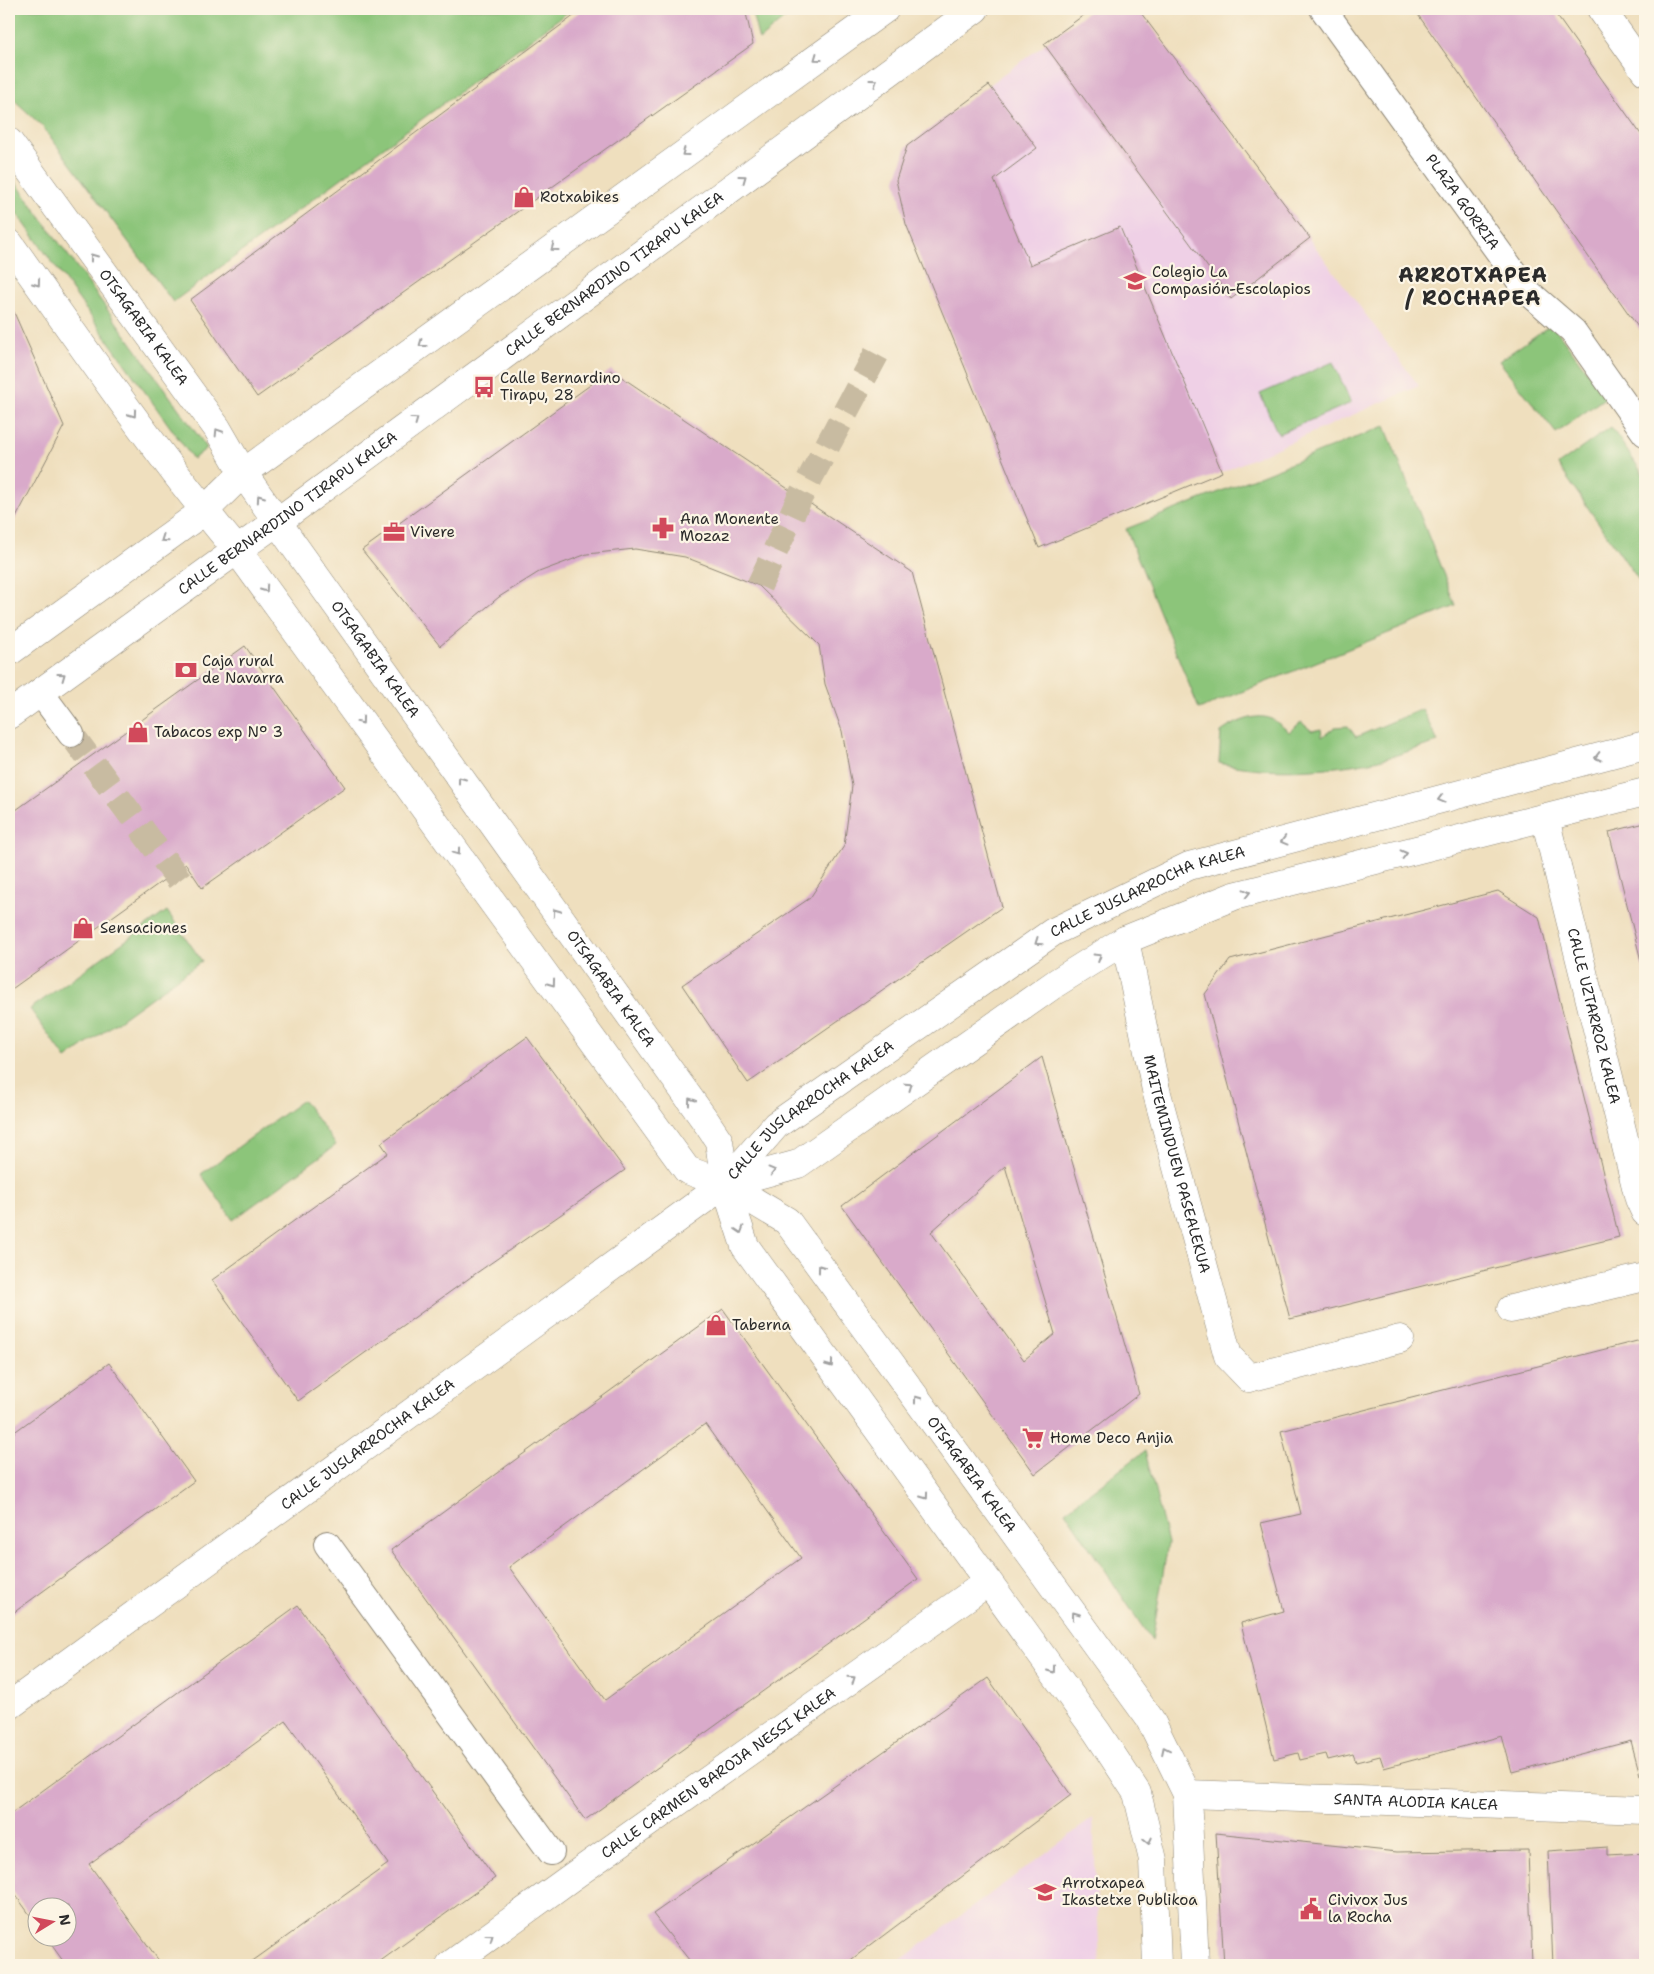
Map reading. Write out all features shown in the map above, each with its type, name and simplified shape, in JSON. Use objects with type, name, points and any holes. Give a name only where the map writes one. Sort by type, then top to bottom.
[{"type":"street","points":[[9,652],[204,511],[243,474],[885,9]]},
{"type":"street","name":"CALLE BERNARDINO TIRAPU KALEA","points":[[9,715],[278,522],[975,9]]},
{"type":"street","name":"PLAZA GORRIA","points":[[1324,9],[1527,291],[1573,331],[1645,433]]},
{"type":"street","points":[[1601,9],[1645,71]]},
{"type":"street","name":"OTSAGABIA KALEA","points":[[9,142],[217,428],[243,474],[711,1129],[719,1141],[725,1184],[745,1246],[1097,1732],[1137,1793],[1153,1860],[1157,1965]]},
{"type":"street","name":"OTSAGABIA KALEA","points":[[9,243],[204,511],[237,550],[688,1170],[725,1184],[787,1221],[1140,1704],[1187,1794]]},
{"type":"street","points":[[40,692],[70,734]]},
{"type":"street","name":"CALLE JUSLARROCHA KALEA","points":[[9,1706],[725,1184],[776,1125],[1053,932],[1189,866],[1645,745]]},
{"type":"street","name":"CALLE JUSLARROCHA KALEA","points":[[725,1184],[798,1164],[1056,983],[1125,940],[1234,896],[1645,792]]},
{"type":"street","name":"CALLE UZTARROZ KALEA","points":[[1546,818],[1639,1199],[1645,1212]]},
{"type":"street","name":"MAITEMINDUEN PASEALEKUA","points":[[1125,940],[1156,1090],[1228,1356],[1248,1378],[1400,1339]]},
{"type":"street","points":[[1511,1309],[1645,1276]]},
{"type":"street","points":[[327,1544],[551,1852]]},
{"type":"street","name":"CALLE CARMEN BAROJA NESSI KALEA","points":[[450,1965],[988,1582]]},
{"type":"street","points":[[1187,1794],[1195,1965]]},
{"type":"street","name":"SANTA ALODIA KALEA","points":[[1187,1794],[1645,1810]]},
{"type":"shaded area","name":"Colegio La Compasión-Escolapios","points":[[1092,9],[1138,9],[1419,386],[1222,472],[1039,548],[906,224],[896,180],[907,146]]},
{"type":"shaded area","name":"Arrotxapea Ikastetxe Publikoa","points":[[1093,1818],[1100,1965],[894,1965]]},
{"type":"green space","points":[[9,9],[572,9],[173,302],[43,127],[9,95]]},
{"type":"green space","points":[[751,9],[796,9],[759,40]]},
{"type":"green space","points":[[9,173],[207,448],[193,459],[9,202]]},
{"type":"green space","points":[[1552,324],[1606,397],[1556,433],[1499,361]]},
{"type":"green space","points":[[1333,362],[1351,403],[1278,434],[1260,394]]},
{"type":"green space","points":[[1385,426],[1456,606],[1199,709],[1126,529]]},
{"type":"green space","points":[[1611,427],[1645,477],[1645,589],[1558,465]]},
{"type":"green space","points":[[1422,709],[1438,742],[1383,759],[1347,766],[1291,770],[1272,770],[1219,763],[1221,732],[1232,725],[1253,717],[1273,720],[1289,732],[1301,722],[1312,731],[1321,729],[1322,737],[1335,727],[1348,726],[1356,737]]},
{"type":"green space","points":[[167,911],[202,961],[66,1059],[30,1009]]},
{"type":"green space","points":[[303,1100],[336,1145],[233,1220],[201,1174]]},
{"type":"green space","points":[[1145,1451],[1168,1543],[1152,1641],[1065,1511]]},
{"type":"building","points":[[583,9],[745,9],[753,44],[257,397],[190,300]]},
{"type":"building","points":[[1092,9],[1138,9],[1310,238],[1231,299],[1044,44]]},
{"type":"building","points":[[1414,9],[1552,9],[1645,140],[1645,337]]},
{"type":"building","points":[[989,85],[1037,148],[994,180],[1030,265],[1120,227],[1222,472],[1039,548],[906,224],[896,180],[907,146]]},
{"type":"building","points":[[9,301],[64,426],[9,531]]},
{"type":"building","points":[[611,370],[912,572],[1002,907],[748,1083],[682,985],[810,898],[844,846],[852,786],[842,731],[825,684],[819,645],[759,586],[685,557],[635,549],[587,554],[539,572],[499,597],[440,646],[362,550]]},
{"type":"building","points":[[245,646],[345,787],[202,888],[186,864],[9,991],[9,815]]},
{"type":"building","points":[[1645,823],[1645,977],[1609,832]]},
{"type":"building","points":[[1498,891],[1539,917],[1619,1237],[1290,1319],[1205,994],[1230,960]]},
{"type":"building","points":[[527,1037],[625,1170],[475,1274],[298,1401],[212,1280],[388,1153],[381,1143]]},
{"type":"building","points":[[1042,1057],[1139,1394],[1035,1474],[842,1206]],"holes":[[[1005,1166],[1055,1334],[1024,1360],[931,1232]]]},
{"type":"building","points":[[723,1309],[918,1579],[585,1820],[391,1550]],"holes":[[[705,1424],[801,1558],[605,1700],[509,1567]]]},
{"type":"building","points":[[1645,1339],[1645,1774],[1640,1775],[1631,1741],[1512,1772],[1502,1736],[1384,1768],[1380,1756],[1356,1762],[1353,1754],[1328,1760],[1326,1754],[1300,1760],[1298,1753],[1274,1759],[1241,1623],[1284,1611],[1261,1523],[1301,1514],[1281,1431]]},
{"type":"building","points":[[109,1363],[194,1481],[9,1616],[9,1436]]},
{"type":"building","points":[[298,1605],[495,1878],[375,1965],[247,1965],[388,1864],[286,1721],[89,1864],[162,1965],[66,1965],[52,1946],[78,1946],[78,1896],[28,1896],[28,1912],[9,1886],[9,1815]]},
{"type":"building","points":[[988,1678],[1071,1795],[844,1965],[693,1965],[653,1914]]},
{"type":"building","points":[[1216,1833],[1397,1852],[1528,1850],[1532,1965],[1224,1965]]},
{"type":"building","points":[[1608,1847],[1608,1855],[1645,1853],[1645,1965],[1553,1965],[1548,1851]]},
{"type":"tunnel","points":[[759,586],[800,497],[879,349]]},
{"type":"tunnel","points":[[71,734],[180,881]]},
{"type":"place","name":"Rotxabikes","points":[[524,197]]},
{"type":"place","name":"Colegio La Compasión-Escolapios","points":[[1135,281]]},
{"type":"place","name":"Calle Bernardino Tirapu, 28","points":[[484,387]]},
{"type":"place","name":"Ana Monente Mozaz","points":[[663,528]]},
{"type":"place","name":"Vivere","points":[[394,532]]},
{"type":"place","name":"Caja rural de Navarra","points":[[186,670]]},
{"type":"place","name":"Tabacos exp N° 3","points":[[138,732]]},
{"type":"place","name":"Sensaciones","points":[[83,928]]},
{"type":"place","name":"Taberna","points":[[716,1325]]},
{"type":"place","name":"Home Deco Anjia","points":[[1033,1438]]},
{"type":"place","name":"Arrotxapea Ikastetxe Publikoa","points":[[1045,1892]]},
{"type":"place","name":"Civivox Jus la Rocha","points":[[1311,1909]]},
{"type":"district","name":"ARROTXAPEA / ROCHAPEA","points":[[1473,286]]}]
